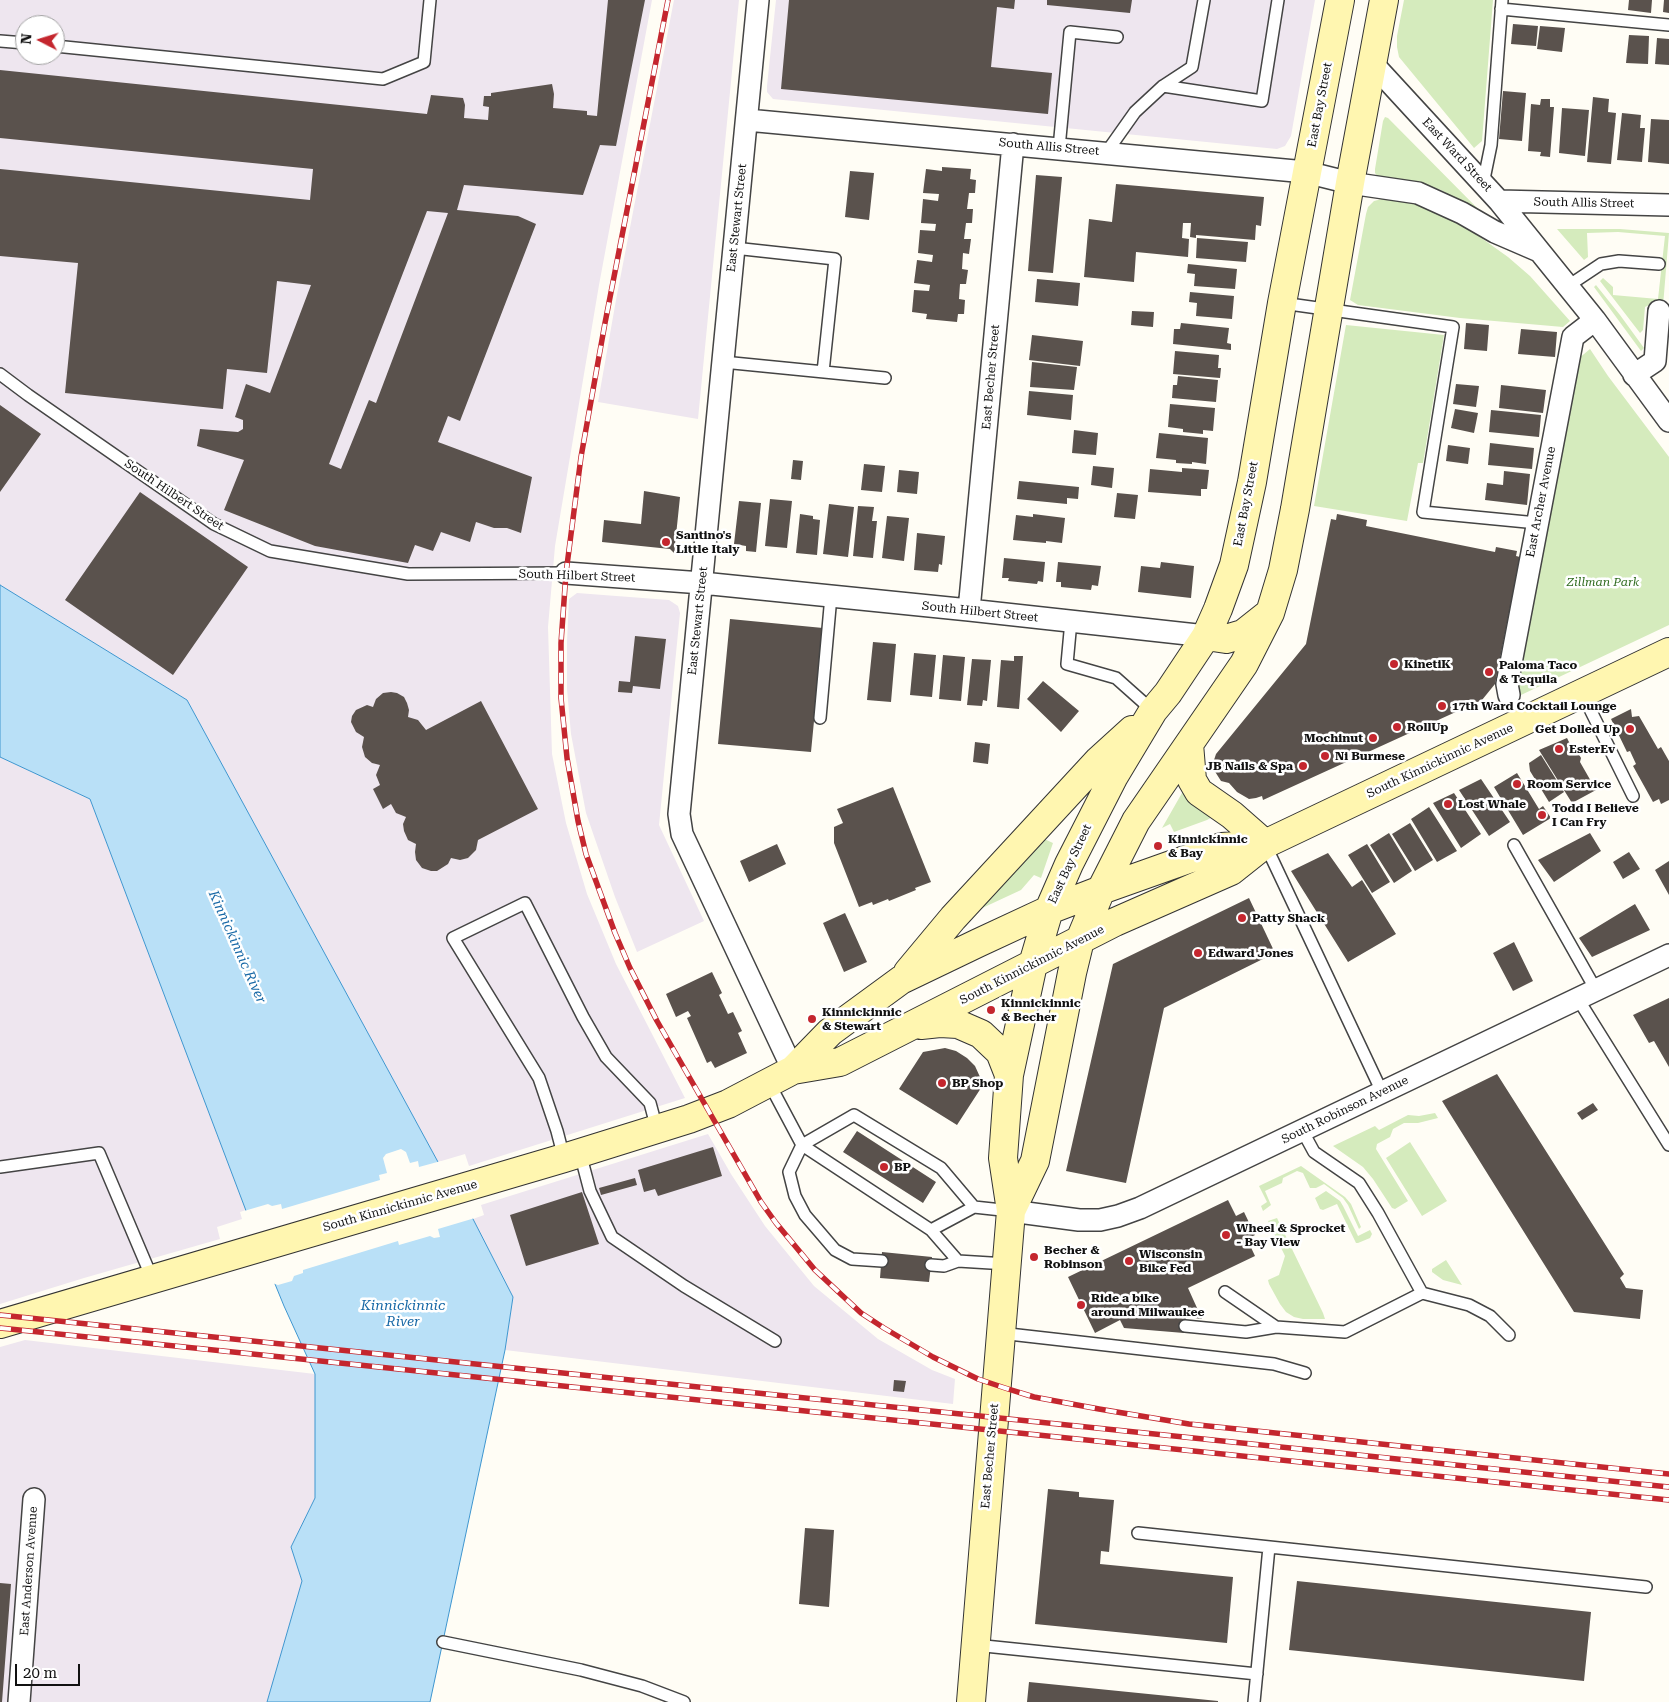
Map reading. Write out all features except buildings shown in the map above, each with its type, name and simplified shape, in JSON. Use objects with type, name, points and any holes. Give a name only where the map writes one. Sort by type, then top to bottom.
[{"type":"main road","name":"East Bay Street","points":[[1034,964],[1049,910],[1074,852],[1153,710],[1173,686],[1206,636],[1234,565],[1252,482],[1282,303],[1340,0]]},
{"type":"main road","points":[[1080,940],[1101,890],[1136,821],[1244,664],[1270,613],[1283,570],[1295,509],[1350,183],[1384,0]]},
{"type":"main road","points":[[1330,54],[1372,63]]},
{"type":"main road","points":[[1206,636],[1226,639],[1243,634],[1270,613]]},
{"type":"main road","name":"South Kinnickinnic Avenue","points":[[0,1324],[658,1129],[728,1104],[793,1070],[840,1062],[1115,922],[1231,871],[1265,844],[1669,652]]},
{"type":"main road","points":[[901,980],[953,918],[1094,766],[1153,710]]},
{"type":"main road","points":[[1189,744],[1192,780],[1199,792],[1232,815],[1265,844]]},
{"type":"main road","name":"South Kinnickinnic Avenue","points":[[793,1070],[830,1032],[901,980],[1049,910],[1101,890],[1222,848],[1265,844]]},
{"type":"main road","name":"East Becher Street","points":[[1011,1211],[1035,1161],[1068,988],[1080,940]]},
{"type":"main road","name":"East Becher Street","points":[[970,1702],[1011,1211],[1003,1158],[1009,1075],[1034,964]]},
{"type":"main road","points":[[912,1026],[940,1023],[958,1024],[970,1028],[981,1034],[1000,1052],[1009,1075]]},
{"type":"street","name":"East Stewart Street","points":[[758,0],[679,814],[682,834],[793,1070]]},
{"type":"street","name":"East Ward Street","points":[[1372,63],[1500,201],[1595,320],[1669,421]]},
{"type":"street","name":"South Allis Street","points":[[747,120],[1306,172],[1350,183]]},
{"type":"street","name":"East Becher Street","points":[[969,610],[1013,144]]},
{"type":"street","name":"East Ward Street","points":[[1350,183],[1418,193],[1462,213],[1495,232],[1538,251]]},
{"type":"street","name":"South Allis Street","points":[[1500,201],[1669,205]]},
{"type":"street","points":[[1634,375],[1662,361],[1659,311]]},
{"type":"street","name":"East Archer Avenue","points":[[1509,695],[1507,684],[1573,337],[1595,320]]},
{"type":"street","name":"South Hilbert Street","points":[[566,573],[702,583],[1206,636]]},
{"type":"street","name":"South Robinson Avenue","points":[[1011,1211],[1079,1220],[1100,1220],[1118,1216],[1149,1204],[1669,955]]},
{"type":"street","name":"East Anderson Avenue","points":[[19,1702],[34,1499]]},
{"type":"lane","points":[[65,47],[383,79],[424,62],[430,0]]},
{"type":"lane","points":[[1106,153],[1135,112],[1163,86],[1192,67],[1204,0]]},
{"type":"lane","points":[[1163,86],[1262,101],[1278,0]]},
{"type":"lane","points":[[1483,184],[1491,145],[1502,4],[1669,25]]},
{"type":"lane","points":[[1059,148],[1070,32],[1117,37]]},
{"type":"lane","points":[[0,41],[15,42]]},
{"type":"lane","points":[[734,248],[835,259],[823,372]]},
{"type":"lane","points":[[1568,286],[1602,264],[1619,261],[1659,264]]},
{"type":"lane","points":[[1282,303],[1453,327],[1423,512],[1537,523]]},
{"type":"lane","points":[[724,362],[885,378]]},
{"type":"lane","name":"South Hilbert Street","points":[[0,374],[214,524],[270,551],[408,574],[566,573]]},
{"type":"lane","points":[[820,718],[831,596]]},
{"type":"lane","points":[[1071,621],[1067,664],[1116,678],[1153,710]]},
{"type":"lane","points":[[1582,693],[1633,796]]},
{"type":"lane","points":[[1265,844],[1382,1092]]},
{"type":"lane","points":[[1514,845],[1587,995],[1669,1145]]},
{"type":"lane","points":[[658,1129],[650,1103],[606,1057],[583,1017],[525,903],[453,938],[539,1078],[557,1131],[572,1155],[612,1237],[684,1286],[775,1341]]},
{"type":"lane","points":[[769,1082],[802,1145],[931,1230],[958,1261]]},
{"type":"lane","points":[[882,1261],[852,1259],[835,1250],[805,1215],[795,1196],[789,1172],[802,1145],[854,1115],[941,1168],[974,1207]]},
{"type":"lane","points":[[1302,1130],[1314,1152],[1359,1183],[1378,1213],[1422,1293]]},
{"type":"lane","points":[[0,1167],[99,1153],[152,1278]]},
{"type":"lane","points":[[931,1230],[974,1207],[1011,1211]]},
{"type":"lane","points":[[931,1265],[944,1266],[958,1261],[1007,1264]]},
{"type":"lane","points":[[1225,1292],[1276,1327]]},
{"type":"lane","points":[[1185,1326],[1246,1332],[1276,1327],[1345,1332],[1422,1293],[1469,1305],[1490,1316],[1509,1335]]},
{"type":"lane","points":[[1000,1333],[1274,1364],[1305,1373]]},
{"type":"lane","points":[[1138,1533],[1646,1587]]},
{"type":"lane","points":[[1254,1702],[1269,1547]]},
{"type":"lane","points":[[443,1642],[581,1670],[642,1686],[684,1702]]},
{"type":"lane","points":[[975,1645],[1257,1674]]},
{"type":"shaded area","points":[[0,0],[652,0],[599,285],[555,546],[548,627],[552,754],[566,823],[587,894],[616,964],[685,1098],[469,1166],[465,1154],[438,1162],[187,700],[0,585]]},
{"type":"shaded area","points":[[674,0],[739,0],[698,419],[598,402]]},
{"type":"shaded area","points":[[776,0],[1315,0],[1291,136],[1285,146],[1277,149],[773,99],[767,92],[767,86]]},
{"type":"shaded area","points":[[577,593],[669,600],[678,606],[680,613],[659,825],[704,921],[637,952],[615,897],[586,813],[571,734],[567,689],[567,642],[569,599]]},
{"type":"shaded area","points":[[0,757],[90,799],[246,1210],[240,1212],[242,1219],[217,1227],[220,1239],[0,1304]]},
{"type":"shaded area","points":[[708,1134],[731,1174],[765,1226],[814,1286],[878,1339],[932,1370],[955,1379],[953,1404],[505,1350],[513,1297],[473,1219],[484,1215],[481,1205]]},
{"type":"shaded area","points":[[25,1340],[315,1374],[315,1498],[291,1547],[302,1581],[267,1702],[0,1702],[0,1347]]},
{"type":"green space","points":[[1404,0],[1493,0],[1482,141],[1474,148],[1399,57],[1397,36]]},
{"type":"green space","points":[[1385,117],[1486,217],[1441,190],[1420,184],[1379,178],[1375,173],[1375,169]]},
{"type":"green space","points":[[1386,198],[1412,202],[1437,211],[1466,227],[1508,257],[1530,276],[1570,321],[1563,327],[1460,318],[1358,305],[1350,300],[1368,207],[1374,201]]},
{"type":"green space","points":[[1557,229],[1620,229],[1669,233],[1663,306],[1649,305],[1645,307],[1643,330],[1640,333],[1600,281],[1603,278],[1613,287],[1613,295],[1658,299],[1665,236],[1618,232],[1587,233],[1588,257],[1584,260]]},
{"type":"green space","points":[[1596,285],[1644,348],[1641,351],[1594,287]]},
{"type":"green space","points":[[1346,325],[1444,335],[1423,463],[1418,463],[1407,521],[1314,506]]},
{"type":"green space","name":"Zillman Park","points":[[1590,349],[1669,457],[1669,625],[1521,695],[1517,689],[1578,359]]},
{"type":"green space","points":[[1187,791],[1214,816],[1174,832],[1170,824],[1162,828],[1182,793]]},
{"type":"green space","points":[[1042,838],[1053,843],[1041,878],[1034,875],[1021,890],[978,910]]},
{"type":"green space","points":[[1435,1113],[1438,1118],[1418,1123],[1404,1123],[1393,1129],[1390,1137],[1377,1144],[1376,1149],[1408,1201],[1395,1209],[1392,1208],[1363,1167],[1333,1146],[1375,1126],[1379,1130],[1408,1115],[1419,1116]]},
{"type":"green space","points":[[1410,1142],[1447,1201],[1422,1216],[1386,1158]]},
{"type":"green space","points":[[1301,1166],[1345,1197],[1351,1204],[1361,1227],[1359,1229],[1343,1198],[1324,1184],[1316,1188],[1310,1188],[1303,1173],[1297,1171],[1283,1178],[1282,1183],[1265,1191],[1271,1205],[1263,1211],[1261,1206],[1267,1202],[1259,1186]]},
{"type":"green space","points":[[1326,1191],[1340,1201],[1358,1236],[1370,1230],[1372,1234],[1370,1238],[1356,1243],[1337,1204],[1323,1210],[1320,1209],[1315,1198]]},
{"type":"green space","points":[[1277,1218],[1325,1319],[1303,1319],[1294,1317],[1286,1312],[1269,1284],[1268,1280],[1279,1275],[1285,1256],[1268,1221]]},
{"type":"green space","points":[[1446,1260],[1462,1285],[1443,1280],[1432,1272],[1432,1269]]},
{"type":"water","name":"Kinnickinnic River","points":[[0,585],[187,700],[438,1162],[473,1219],[513,1297],[505,1350],[430,1702],[267,1702],[302,1581],[291,1547],[315,1498],[315,1374],[259,1245],[90,799],[0,757]]},
{"type":"pier","points":[[401,1149],[406,1152],[410,1163],[418,1161],[419,1167],[441,1161],[475,1218],[438,1229],[440,1237],[434,1238],[430,1236],[399,1245],[398,1241],[303,1270],[303,1273],[294,1276],[292,1281],[278,1285],[272,1283],[244,1211],[268,1204],[272,1206],[281,1204],[282,1209],[380,1180],[379,1175],[387,1173],[383,1158],[386,1154]]},
{"type":"railway","points":[[668,0],[581,457],[566,573],[561,643],[561,698],[567,758],[578,821],[586,854],[615,933],[630,968],[657,1021],[761,1202],[815,1270],[861,1313],[933,1357],[978,1379],[1034,1397],[1189,1424],[1669,1474]]},
{"type":"railway","points":[[0,1315],[1669,1487]]},
{"type":"railway","points":[[0,1328],[1669,1500]]},
{"type":"place","name":"Santino's Little Italy","points":[[666,542]]},
{"type":"place","name":"KinetiK","points":[[1394,664]]},
{"type":"place","name":"Paloma Taco & Tequila","points":[[1489,672]]},
{"type":"place","name":"17th Ward Cocktail Lounge","points":[[1442,706]]},
{"type":"place","name":"RollUp","points":[[1397,727]]},
{"type":"place","name":"Get Dolled Up","points":[[1630,729]]},
{"type":"place","name":"Mochinut","points":[[1373,738]]},
{"type":"place","name":"EsterEv","points":[[1559,749]]},
{"type":"place","name":"Ni Burmese","points":[[1325,756]]},
{"type":"place","name":"JB Nails & Spa","points":[[1303,766]]},
{"type":"place","name":"Room Service","points":[[1517,784]]},
{"type":"place","name":"Lost Whale","points":[[1448,804]]},
{"type":"place","name":"Todd I Believe I Can Fry","points":[[1542,815]]},
{"type":"place","name":"Kinnickinnic & Bay","points":[[1158,846]]},
{"type":"place","name":"Patty Shack","points":[[1242,918]]},
{"type":"place","name":"Edward Jones","points":[[1198,953]]},
{"type":"place","name":"Kinnickinnic & Becher","points":[[991,1010]]},
{"type":"place","name":"Kinnickinnic & Stewart","points":[[812,1019]]},
{"type":"place","name":"BP Shop","points":[[942,1083]]},
{"type":"place","name":"BP","points":[[884,1167]]},
{"type":"place","name":"Wheel & Sprocket - Bay View","points":[[1226,1235]]},
{"type":"place","name":"Becher & Robinson","points":[[1034,1257]]},
{"type":"place","name":"Wisconsin Bike Fed","points":[[1129,1261]]},
{"type":"place","name":"Ride a bike around Milwaukee","points":[[1081,1305]]}]
